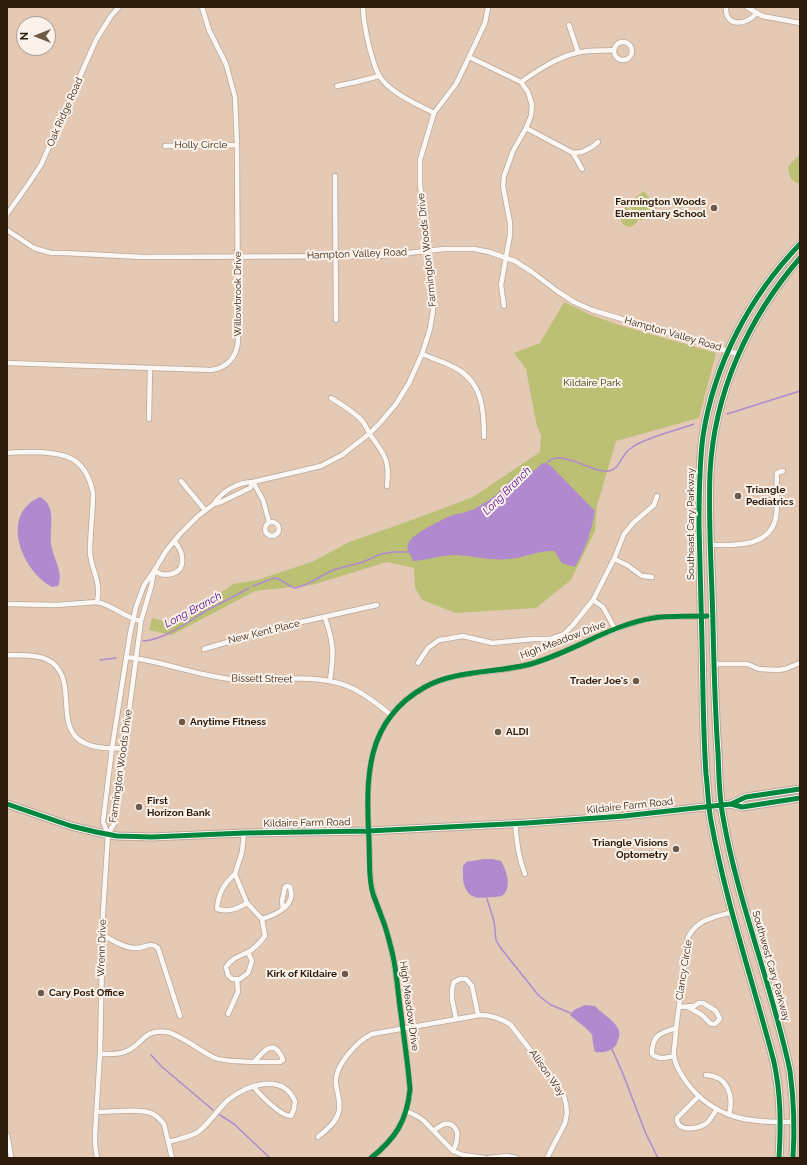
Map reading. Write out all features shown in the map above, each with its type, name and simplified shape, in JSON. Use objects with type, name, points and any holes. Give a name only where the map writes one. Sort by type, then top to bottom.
[{"type":"main road","name":"Southeast Cary Parkway","points":[[709,807],[705,753],[701,616],[699,499],[701,452],[716,382],[728,350],[760,293],[776,270],[800,244]]},
{"type":"main road","name":"Southeast Cary Parkway","points":[[721,805],[717,743],[711,545],[710,473],[713,450],[722,398],[738,354],[768,299],[800,258]]},
{"type":"main road","name":"Kildaire Farm Road","points":[[7,804],[71,826],[108,834],[152,837],[244,833],[368,831],[515,824],[624,816],[731,804],[746,797],[800,789]]},
{"type":"main road","name":"Kildaire Farm Road","points":[[731,804],[742,807],[800,798]]},
{"type":"main road","name":"Southwest Cary Parkway","points":[[721,805],[732,863],[788,1060],[794,1099],[795,1122],[793,1158]]},
{"type":"main road","points":[[709,807],[721,871],[774,1062],[779,1087],[781,1122],[779,1158]]},
{"type":"street","name":"Oak Ridge Road","points":[[7,214],[28,186],[41,165],[96,40],[111,16],[119,7]]},
{"type":"street","name":"Willowbrook Drive","points":[[7,363],[211,370],[225,365],[232,358],[237,348],[238,341],[236,106],[233,86],[226,64],[209,30],[202,7]]},
{"type":"street","points":[[363,7],[368,41],[379,76],[401,95],[434,113]]},
{"type":"street","name":"Farmington Woods Drive","points":[[214,504],[218,496],[240,484],[327,464],[351,449],[369,434],[396,404],[409,383],[422,354],[430,329],[433,311],[420,184],[420,168],[423,150],[434,113],[456,84],[470,57],[485,23],[488,7]]},
{"type":"street","points":[[726,7],[726,14],[730,20],[736,23],[747,21],[756,14]]},
{"type":"street","points":[[747,7],[756,14],[770,19],[800,22]]},
{"type":"street","points":[[570,25],[578,52]]},
{"type":"street","points":[[521,82],[544,66],[578,52],[614,50]]},
{"type":"street","points":[[470,57],[521,82],[528,92],[532,105],[531,116],[513,151],[504,176],[503,186],[510,223],[510,235],[501,285],[504,306]]},
{"type":"street","points":[[337,86],[379,76]]},
{"type":"street","points":[[526,128],[573,153],[582,169]]},
{"type":"street","points":[[573,153],[582,152],[598,142]]},
{"type":"street","name":"Holly Circle","points":[[165,146],[237,145]]},
{"type":"street","points":[[335,176],[336,320]]},
{"type":"street","name":"Hampton Valley Road","points":[[7,230],[28,245],[51,253],[143,257],[380,256],[457,248],[474,249],[506,257],[514,261],[532,272],[563,295],[592,310],[738,354]]},
{"type":"street","points":[[422,354],[459,370],[470,380],[478,393],[483,406],[484,437]]},
{"type":"street","points":[[149,420],[150,368]]},
{"type":"street","points":[[331,398],[363,422],[369,434],[381,449],[386,458],[389,473],[387,486]]},
{"type":"street","points":[[7,452],[43,452],[65,455],[73,459],[87,474],[93,493],[90,552],[98,581],[98,602]]},
{"type":"street","points":[[711,545],[750,543],[764,536],[772,528],[776,517],[777,473],[783,471]]},
{"type":"street","points":[[181,481],[205,510]]},
{"type":"street","points":[[253,482],[263,500],[269,522]]},
{"type":"street","name":"Farmington Woods Drive","points":[[108,834],[104,822],[112,748],[132,620],[144,585],[174,541],[190,523],[214,504],[250,488],[253,482]]},
{"type":"street","points":[[418,663],[428,648],[439,640],[452,637],[464,636],[492,643],[550,639],[560,636],[573,625],[593,600],[614,559],[624,534],[633,523],[654,505],[657,496]]},
{"type":"street","points":[[154,571],[159,574],[170,575],[176,573],[183,560],[182,554],[174,541]]},
{"type":"street","points":[[614,559],[628,564],[642,576],[652,578]]},
{"type":"street","name":"Farmington Woods Drive","points":[[108,834],[114,824],[141,621],[154,571]]},
{"type":"street","points":[[593,600],[603,607],[615,629]]},
{"type":"street","points":[[7,604],[57,605],[98,602],[132,620],[141,621]]},
{"type":"street","name":"New Kent Place","points":[[204,649],[279,627],[325,618],[377,605]]},
{"type":"street","name":"High Meadow Drive","points":[[371,1158],[384,1148],[394,1136],[402,1122],[406,1111],[410,1089],[393,958],[383,919],[373,894],[371,882],[368,831],[368,794],[371,762],[378,737],[391,715],[415,694],[438,681],[533,663],[578,646],[615,629],[654,618],[713,616]]},
{"type":"street","points":[[325,618],[333,648],[333,662],[330,680]]},
{"type":"street","points":[[7,655],[36,656],[46,659],[54,664],[63,679],[67,720],[76,737],[84,743],[101,748],[124,748]]},
{"type":"street","name":"Bissett Street","points":[[126,657],[154,661],[231,679],[330,680],[356,689],[391,715]]},
{"type":"street","points":[[714,664],[747,664],[759,669],[776,670],[785,669],[800,663]]},
{"type":"street","points":[[515,824],[519,857],[525,874]]},
{"type":"street","points":[[244,833],[242,852],[235,874],[226,882],[221,892],[217,909],[224,911],[233,910],[247,903]]},
{"type":"street","name":"Wrenn Drive","points":[[97,1158],[95,1144],[96,1112],[100,1054],[103,935],[108,834]]},
{"type":"street","points":[[235,874],[247,903],[262,919],[265,936],[255,947],[230,961],[226,967],[228,975],[232,979],[240,979],[248,973],[252,961],[248,952]]},
{"type":"street","points":[[262,919],[276,915],[282,910]]},
{"type":"street","name":"Clancy Circle","points":[[733,912],[703,921],[694,927],[688,937],[676,1028],[674,1056],[682,1077],[699,1096],[717,1109],[729,1115],[751,1121],[795,1122]]},
{"type":"street","points":[[103,935],[125,946],[136,948],[151,944],[158,948],[180,1016]]},
{"type":"street","points":[[228,1014],[238,992],[237,979]]},
{"type":"street","points":[[456,1019],[452,989],[454,982],[460,979],[466,979],[472,986],[478,1015]]},
{"type":"street","name":"Clancy Circle","points":[[679,1007],[688,1007],[703,1003],[716,1011],[720,1019],[715,1024],[712,1024],[702,1015],[688,1007]]},
{"type":"street","name":"Allison Way","points":[[318,1137],[333,1123],[338,1114],[339,1106],[336,1078],[339,1067],[358,1044],[366,1037],[372,1034],[478,1015],[494,1016],[510,1024],[556,1083],[564,1096],[567,1113],[565,1123],[546,1158]]},
{"type":"street","points":[[674,1056],[660,1058],[656,1057],[652,1054],[652,1049],[653,1042],[659,1033],[676,1028]]},
{"type":"street","points":[[100,1054],[122,1053],[132,1048],[146,1035],[161,1032],[173,1034],[217,1058],[225,1060],[254,1062],[280,1062],[283,1060],[276,1048],[273,1047],[268,1048],[254,1062]]},
{"type":"street","points":[[706,1075],[718,1078],[727,1085],[731,1105],[729,1115]]},
{"type":"street","points":[[169,1142],[198,1132],[229,1100],[242,1091],[262,1084],[272,1083],[284,1088],[295,1101],[293,1114],[291,1116],[284,1115],[254,1087]]},
{"type":"street","points":[[699,1096],[677,1118],[676,1122],[679,1125],[687,1129],[700,1127],[708,1122],[717,1109]]},
{"type":"street","points":[[96,1112],[140,1111],[150,1113],[161,1120],[164,1124],[172,1158]]},
{"type":"street","points":[[406,1111],[417,1116],[434,1130],[453,1151],[463,1156],[485,1158]]},
{"type":"street","points":[[434,1130],[443,1124],[454,1126],[458,1137],[453,1151]]},
{"type":"street","points":[[7,1135],[10,1158]]},
{"type":"street","points":[[488,1158],[507,1156],[516,1158]]},
{"type":"green space","points":[[800,155],[800,184],[794,182],[791,178],[788,167]]},
{"type":"green space","points":[[644,191],[657,208],[641,221],[627,204]]},
{"type":"green space","points":[[627,207],[638,220],[631,227],[624,225],[620,218],[621,209]]},
{"type":"green space","name":"Kildaire Park","points":[[564,302],[591,315],[619,325],[716,353],[699,418],[616,441],[597,506],[595,531],[571,580],[536,608],[456,613],[422,600],[415,588],[414,568],[387,562],[312,585],[255,591],[172,635],[149,630],[152,618],[169,623],[203,606],[233,584],[257,580],[314,561],[349,542],[473,497],[540,452],[541,435],[537,427],[526,369],[514,353],[540,343]]},
{"type":"water","points":[[542,463],[550,465],[595,511],[588,540],[575,567],[562,563],[554,551],[509,559],[489,559],[456,555],[413,561],[407,548],[409,542],[416,535],[450,516],[471,510],[481,505],[493,497],[515,477],[532,471],[539,467]]},
{"type":"water","points":[[40,497],[47,503],[51,513],[51,544],[60,576],[58,586],[52,587],[41,579],[31,568],[19,542],[18,528],[20,516],[28,505]]},
{"type":"water","points":[[484,859],[501,861],[503,864],[508,887],[502,896],[483,898],[476,897],[472,896],[465,888],[463,866],[466,862]]},
{"type":"water","points":[[585,1005],[595,1006],[618,1028],[619,1038],[616,1045],[611,1049],[605,1052],[595,1052],[592,1035],[570,1015],[574,1010]]},
{"type":"waterway","name":"Long Branch","points":[[727,414],[800,391]]},
{"type":"waterway","name":"Long Branch","points":[[546,464],[552,459],[559,458],[567,459],[594,469],[609,471],[617,467],[626,453],[641,442],[694,424]]},
{"type":"waterway","name":"Long Branch","points":[[253,586],[274,578],[279,579],[295,588],[305,585],[333,570],[363,562],[381,554],[408,552]]},
{"type":"waterway","name":"Long Branch","points":[[143,641],[171,632],[249,588]]},
{"type":"waterway","name":"Long Branch","points":[[100,660],[116,658]]},
{"type":"waterway","points":[[487,899],[494,921],[496,940],[500,947],[539,996],[551,1005],[573,1014]]},
{"type":"waterway","points":[[612,1049],[646,1134],[658,1158]]},
{"type":"waterway","points":[[151,1055],[161,1066],[213,1110]]},
{"type":"waterway","points":[[220,1115],[234,1124],[270,1158]]},
{"type":"cycle path","points":[[779,1158],[780,1110],[774,1062],[724,882],[709,810],[704,724],[699,492],[703,436],[708,409],[725,357],[737,332],[765,286],[800,244]]},
{"type":"cycle path","points":[[793,1158],[794,1114],[790,1071],[783,1039],[729,849],[719,785],[710,530],[710,473],[718,414],[737,358],[750,331],[765,306],[781,281],[800,258]]},
{"type":"cycle path","points":[[371,1158],[387,1144],[403,1120],[410,1089],[394,963],[390,942],[371,888],[370,874],[368,817],[369,774],[373,753],[380,734],[390,717],[405,701],[425,687],[449,678],[531,664],[562,653],[607,632],[637,621],[666,617],[707,616]]},
{"type":"cycle path","points":[[7,804],[71,826],[96,832],[117,836],[152,837],[244,833],[368,831],[527,823],[624,816],[731,804],[746,797],[800,789]]},
{"type":"cycle path","points":[[731,804],[742,807],[800,798]]},
{"type":"place","name":"Farmington Woods Elementary School","points":[[714,208]]},
{"type":"place","name":"Triangle Pediatrics","points":[[738,496]]},
{"type":"place","name":"Trader Joe's","points":[[636,681]]},
{"type":"place","name":"Anytime Fitness","points":[[182,722]]},
{"type":"place","name":"ALDI","points":[[498,732]]},
{"type":"place","name":"First Horizon Bank","points":[[139,807]]},
{"type":"place","name":"Triangle Visions Optometry","points":[[676,849]]},
{"type":"place","name":"Kirk of Kildaire","points":[[345,974]]},
{"type":"place","name":"Cary Post Office","points":[[41,993]]}]
